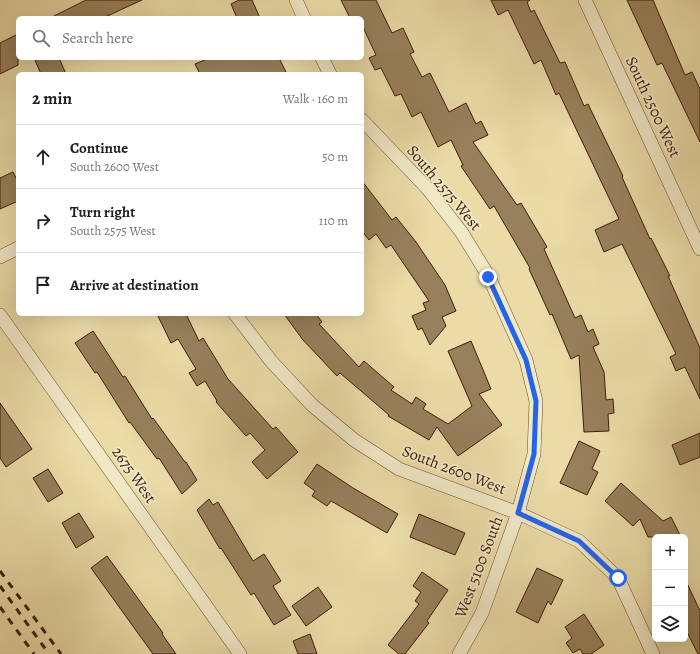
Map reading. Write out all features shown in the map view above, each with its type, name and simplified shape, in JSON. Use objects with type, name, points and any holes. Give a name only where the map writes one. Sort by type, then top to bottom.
[{"type":"street","points":[[296,0],[303,16]]},
{"type":"street","name":"South 2500 West","points":[[585,0],[700,249]]},
{"type":"street","points":[[323,60],[329,72]]},
{"type":"street","name":"South 2575 West","points":[[364,122],[428,189],[462,233],[488,277],[526,360],[536,401],[534,454],[518,513]]},
{"type":"street","points":[[0,257],[16,249]]},
{"type":"street","name":"2675 West","points":[[0,315],[240,654]]},
{"type":"street","name":"South 2600 West","points":[[237,316],[271,361],[312,405],[354,440],[399,469],[518,513],[579,541],[618,578],[653,654]]},
{"type":"street","name":"West 5100 South","points":[[459,654],[482,613],[518,513]]},
{"type":"building","points":[[86,0],[142,0],[107,16],[54,16]]},
{"type":"building","points":[[239,0],[252,0],[259,16],[236,16],[231,4]]},
{"type":"building","points":[[341,0],[376,0],[392,33],[403,28],[414,52],[410,54],[422,77],[430,73],[449,112],[466,103],[476,124],[481,121],[488,135],[473,142],[517,205],[521,203],[547,247],[544,249],[575,318],[581,315],[588,332],[593,329],[599,344],[593,347],[604,372],[606,400],[613,399],[614,413],[608,414],[609,431],[584,432],[579,355],[571,359],[552,314],[550,315],[529,269],[530,268],[494,206],[490,209],[461,166],[463,165],[451,140],[438,147],[421,112],[412,117],[401,94],[395,96],[381,68],[375,70],[369,58],[376,55],[364,29],[364,16],[349,16]]},
{"type":"building","points":[[491,0],[530,0],[527,2],[531,12],[534,10],[560,63],[565,62],[584,106],[588,104],[623,176],[622,177],[650,239],[651,238],[670,276],[668,276],[700,348],[700,399],[685,367],[676,371],[670,357],[676,354],[622,244],[604,252],[595,230],[619,219],[559,93],[556,95],[541,60],[534,64],[508,10],[498,15]]},
{"type":"building","points":[[627,0],[653,0],[685,75],[692,72],[700,89],[700,142],[662,63],[657,65]]},
{"type":"building","points":[[16,35],[16,60],[18,60],[18,65],[0,74],[0,43]]},
{"type":"building","points":[[35,60],[60,60],[65,72],[40,72]]},
{"type":"building","points":[[204,60],[280,60],[286,72],[199,72],[195,64]]},
{"type":"building","points":[[13,172],[16,178],[16,202],[0,209],[0,178]]},
{"type":"building","points":[[364,184],[392,220],[396,217],[416,242],[445,285],[456,311],[442,317],[446,326],[430,345],[422,328],[418,330],[412,316],[426,310],[423,303],[429,301],[391,245],[386,248],[376,234],[369,240],[364,234]]},
{"type":"building","points":[[158,316],[187,316],[199,341],[203,338],[228,379],[273,429],[276,427],[298,452],[267,479],[252,462],[265,450],[250,433],[246,436],[216,402],[217,401],[205,381],[197,386],[189,373],[196,369],[178,339],[171,343]]},
{"type":"building","points":[[285,316],[318,316],[322,322],[319,324],[359,367],[364,361],[394,387],[391,390],[412,404],[416,397],[426,404],[423,409],[448,424],[472,406],[448,351],[471,341],[491,389],[479,394],[502,425],[458,456],[437,427],[429,440],[388,416],[389,415],[340,373],[337,376],[303,340]]},
{"type":"building","points":[[93,331],[123,377],[125,376],[152,419],[153,418],[186,462],[197,480],[182,494],[159,458],[157,459],[130,422],[129,423],[97,372],[95,373],[75,343]]},
{"type":"building","points":[[0,403],[32,449],[6,467],[0,458]]},
{"type":"building","points":[[700,433],[700,457],[680,465],[672,445]]},
{"type":"building","points":[[579,441],[600,451],[592,469],[598,472],[587,495],[560,483]]},
{"type":"building","points":[[317,464],[353,488],[398,514],[387,533],[331,501],[327,506],[312,496],[315,491],[304,483]]},
{"type":"building","points":[[48,469],[63,493],[48,502],[33,478]]},
{"type":"building","points":[[621,483],[663,521],[671,517],[680,534],[652,534],[652,537],[648,537],[640,519],[633,526],[605,501]]},
{"type":"building","points":[[209,499],[213,505],[218,502],[253,561],[264,554],[281,581],[273,586],[291,615],[274,625],[254,593],[251,595],[221,548],[220,549],[197,510]]},
{"type":"building","points":[[79,513],[94,537],[76,548],[62,523]]},
{"type":"building","points":[[419,514],[465,533],[455,555],[410,537]]},
{"type":"building","points":[[107,556],[163,633],[162,634],[176,654],[153,654],[91,568]]},
{"type":"building","points":[[537,568],[563,580],[551,605],[548,601],[538,623],[516,612]]},
{"type":"building","points":[[422,572],[448,590],[427,621],[429,623],[405,654],[399,654],[388,645],[419,604],[415,601],[421,592],[413,586]]},
{"type":"building","points":[[688,585],[700,611],[700,654],[698,654],[688,634]]},
{"type":"building","points":[[318,587],[332,607],[306,626],[292,606]]},
{"type":"building","points":[[584,614],[604,645],[591,654],[583,654],[580,649],[573,653],[566,643],[572,638],[565,627]]},
{"type":"building","points":[[310,634],[317,654],[298,654],[293,641]]},
{"type":"railway","points":[[0,571],[61,654]]},
{"type":"railway","points":[[0,586],[49,654]]},
{"type":"railway","points":[[0,607],[34,654]]},
{"type":"route","points":[[488,277],[526,360],[536,401],[534,454],[518,513],[579,541],[618,578]]}]
